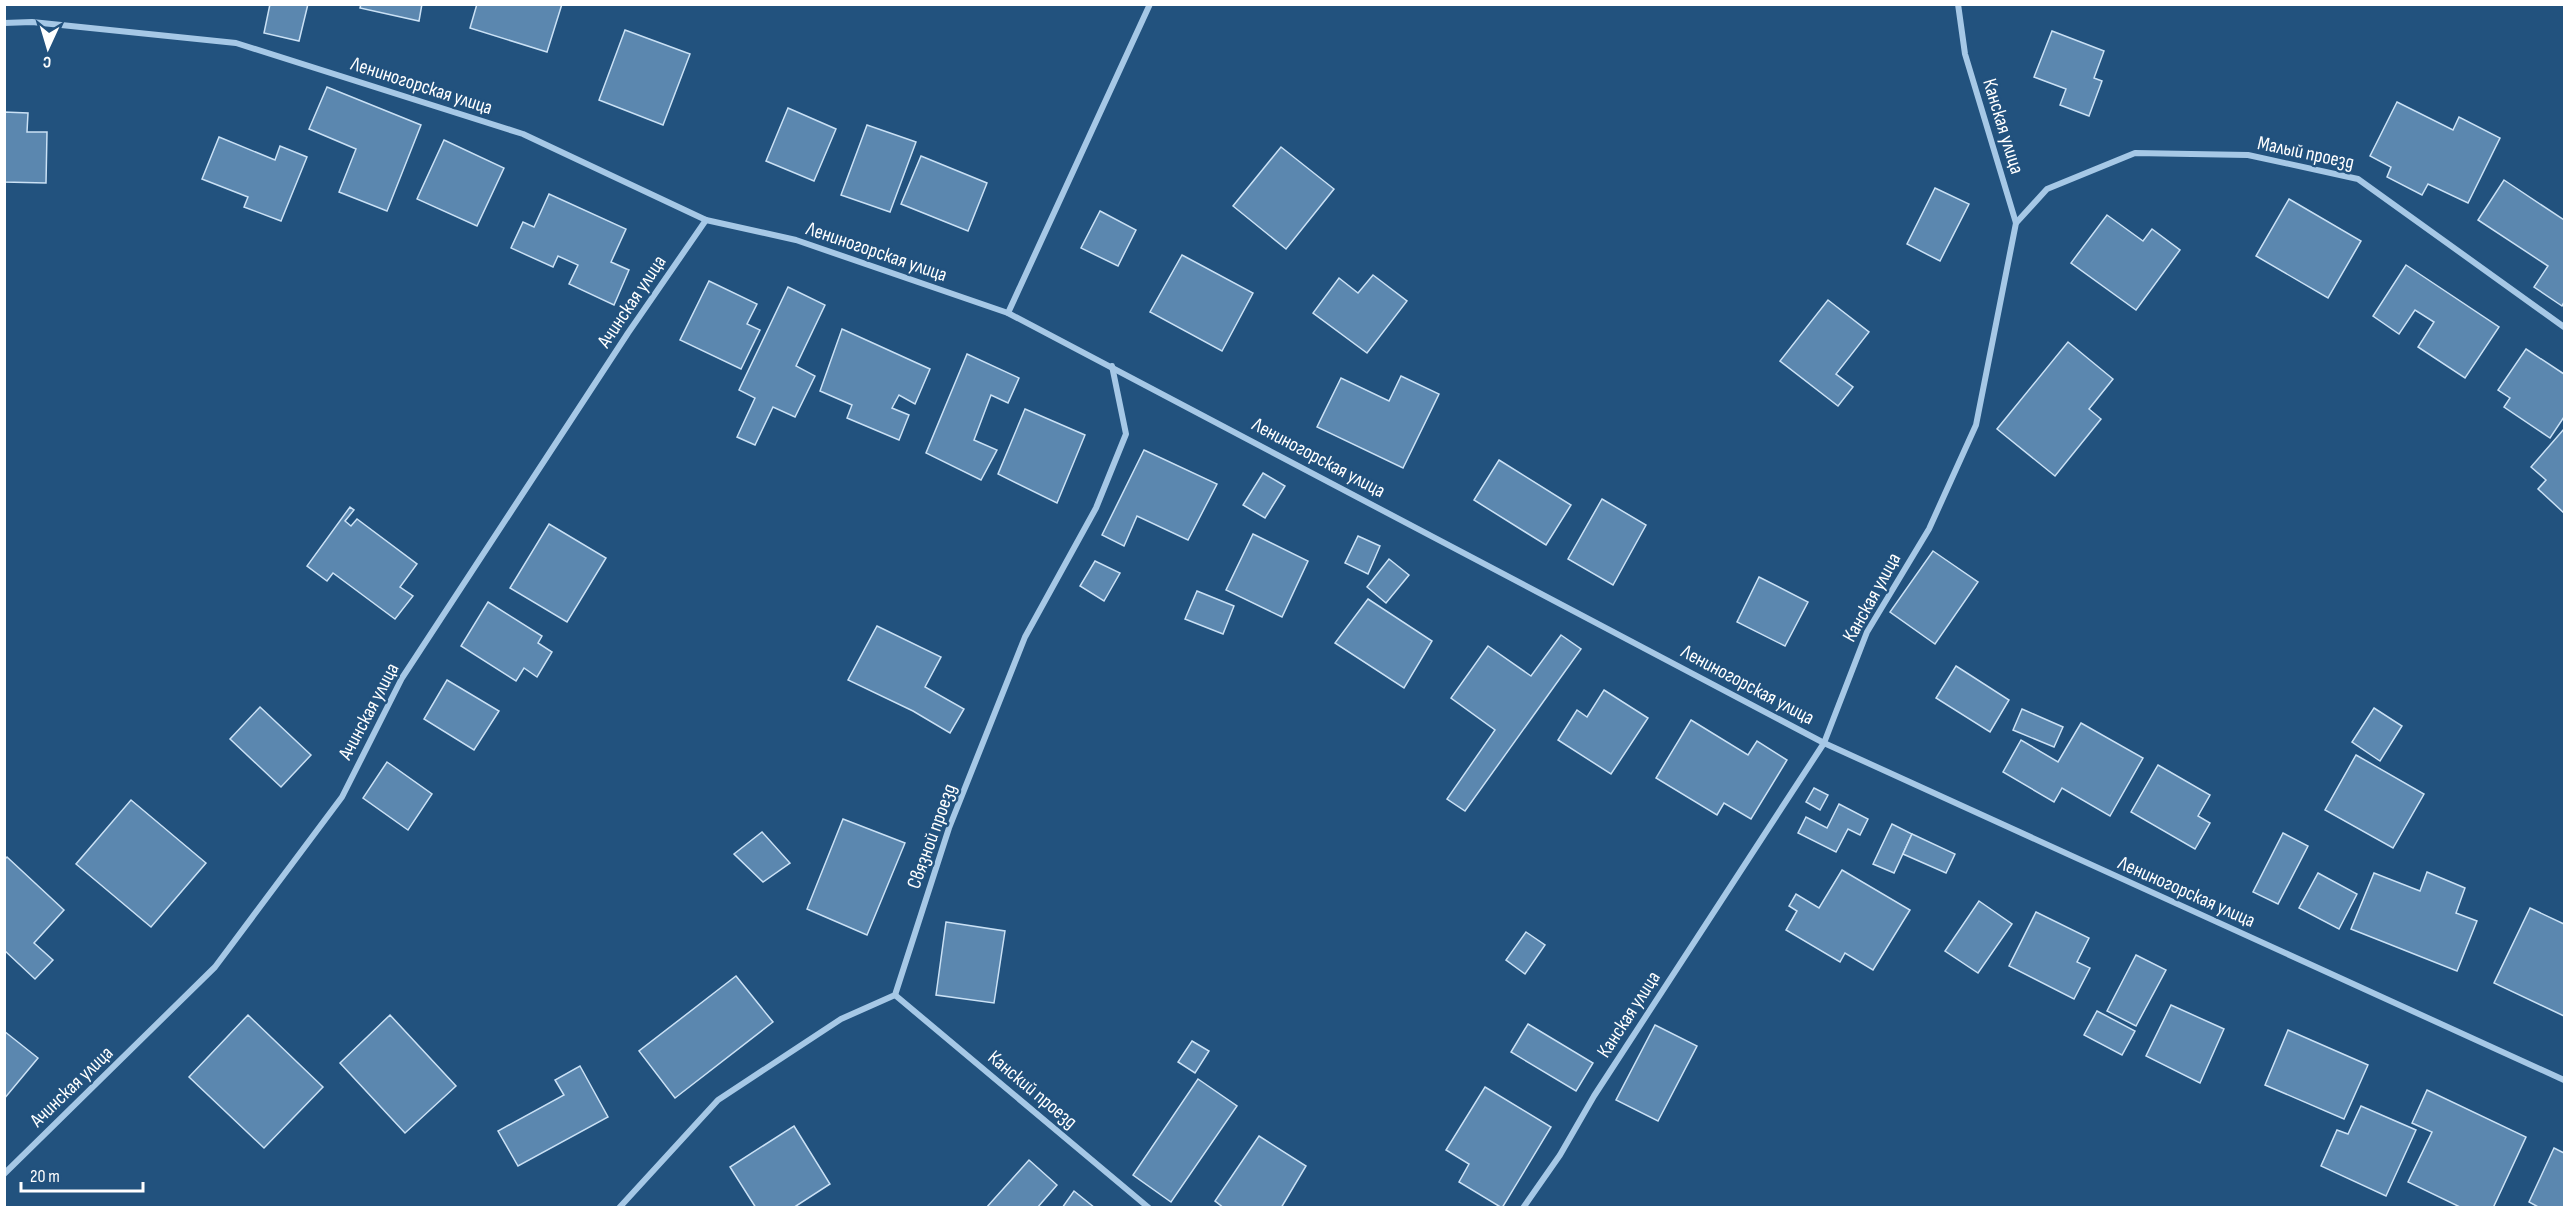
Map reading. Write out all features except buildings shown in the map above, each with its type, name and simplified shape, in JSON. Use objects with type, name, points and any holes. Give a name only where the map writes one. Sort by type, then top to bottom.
[{"type":"street","points":[[1008,313],[1150,4]]},
{"type":"street","name":"Канская улица","points":[[1523,1208],[1560,1155],[1594,1096],[1824,743],[1867,632],[1929,530],[1976,425],[2016,223],[1965,54],[1958,4]]},
{"type":"street","name":"Лениногорская улица","points":[[4,22],[32,22],[236,43],[523,134],[706,220],[796,240],[1008,313],[1824,743],[2565,1080]]},
{"type":"street","name":"Малый проезд","points":[[2016,223],[2047,189],[2135,153],[2248,155],[2358,179],[2565,327]]},
{"type":"street","name":"Ачинская улица","points":[[4,1174],[215,967],[342,797],[402,678],[628,333],[706,220]]},
{"type":"street","name":"Связной проезд","points":[[894,996],[949,828],[1025,637],[1096,508],[1126,434],[1112,366]]},
{"type":"street","points":[[619,1208],[718,1100],[841,1019],[894,996]]},
{"type":"street","name":"Канский проезд","points":[[894,996],[1149,1208]]}]
